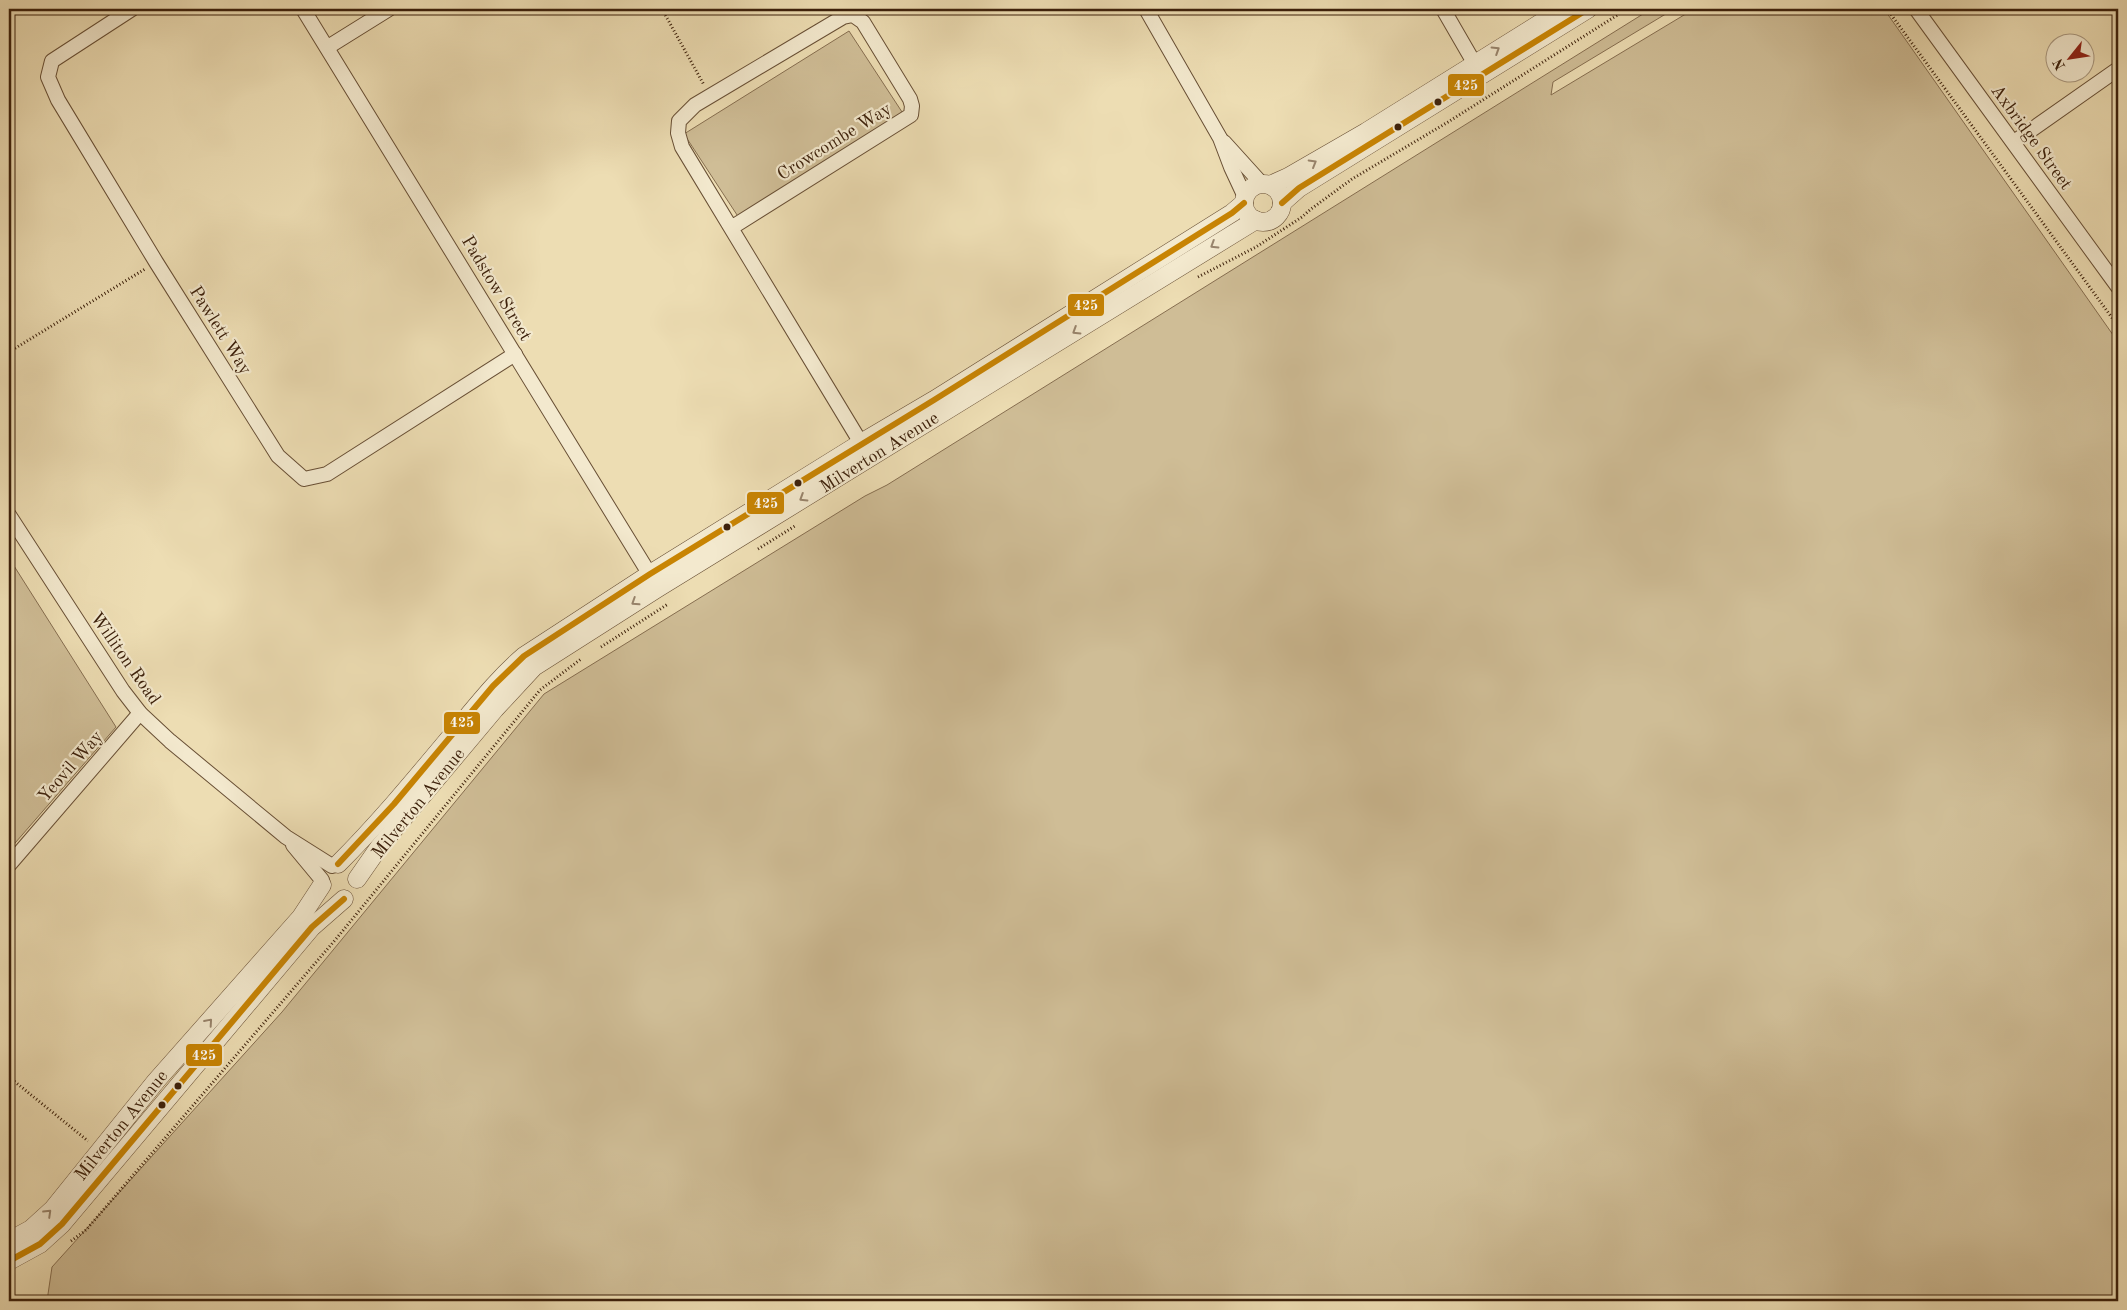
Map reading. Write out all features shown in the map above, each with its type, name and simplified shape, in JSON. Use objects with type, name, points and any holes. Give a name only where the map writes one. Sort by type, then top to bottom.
[{"type":"street","name":"Pawlett Way","points":[[132,9],[52,61],[48,77],[58,100],[156,262],[278,456],[304,479],[327,474],[515,354]]},
{"type":"street","name":"Padstow Street","points":[[303,9],[654,581]]},
{"type":"street","points":[[328,47],[389,9]]},
{"type":"street","points":[[1146,9],[1220,138],[1245,200],[1246,210],[1256,220],[1270,220],[1276,216],[1282,204],[1299,188],[1478,70],[1563,9]]},
{"type":"street","points":[[1443,9],[1478,70]]},
{"type":"street","points":[[1245,200],[1254,186],[1288,177],[1588,9]]},
{"type":"street","name":"Axbridge Street","points":[[1916,9],[2118,287]]},
{"type":"street","name":"Crowcombe Way","points":[[730,228],[911,115],[912,106],[863,22],[853,15],[843,17],[694,105],[679,121],[678,132],[682,147],[730,228],[866,450]]},
{"type":"street","points":[[2014,142],[2118,69]]},
{"type":"street","points":[[1220,138],[1266,184],[1276,189],[1281,196],[1282,204]]},
{"type":"street","name":"Milverton Avenue","points":[[866,450],[1033,338],[1232,214],[1245,200]]},
{"type":"street","name":"Milverton Avenue","points":[[9,1242],[30,1229],[53,1208],[156,1081],[301,917],[329,874],[401,796],[510,667],[524,656],[654,581],[866,450],[1256,220]]},
{"type":"street","name":"Williton Road","points":[[9,515],[123,691],[140,714],[329,874]]},
{"type":"street","name":"Milverton Avenue","points":[[357,879],[380,846],[523,676],[654,581]]},
{"type":"street","name":"Yeovil Way","points":[[9,865],[140,714]]},
{"type":"street","points":[[350,868],[357,879],[354,892],[344,899],[332,898],[324,891],[329,874],[350,868]]},
{"type":"street","name":"Milverton Avenue","points":[[9,1261],[40,1244],[62,1224],[312,927],[344,899]]},
{"type":"path","points":[[662,9],[710,96]]},
{"type":"path","points":[[1195,279],[1256,247],[1302,217],[1352,179],[1448,122],[1627,9]]},
{"type":"path","points":[[1887,9],[2118,326]]},
{"type":"path","points":[[9,352],[156,262]]},
{"type":"path","points":[[757,549],[798,524]]},
{"type":"path","points":[[597,649],[676,599]]},
{"type":"path","points":[[70,1242],[86,1230],[212,1081],[265,1022],[462,787],[540,690],[589,654]]},
{"type":"path","points":[[9,1077],[100,1151]]},
{"type":"shaded area","points":[[1651,9],[1674,9],[1553,82],[1551,95],[1694,9],[1884,9],[2118,342],[2118,1301],[47,1301],[52,1267],[282,1012],[544,694],[865,496],[887,485]]},
{"type":"shaded area","points":[[849,31],[904,115],[741,221],[684,134]]},
{"type":"shaded area","points":[[9,558],[116,727],[9,850]]},
{"type":"transit line","name":"425","points":[[1282,203],[1299,188],[1588,9]]},
{"type":"transit line","name":"425","points":[[338,864],[394,804],[493,686],[524,656],[650,574],[934,400],[1232,213],[1244,203]]},
{"type":"transit line","name":"425","points":[[9,1261],[40,1244],[62,1224],[312,927],[344,899]]}]
